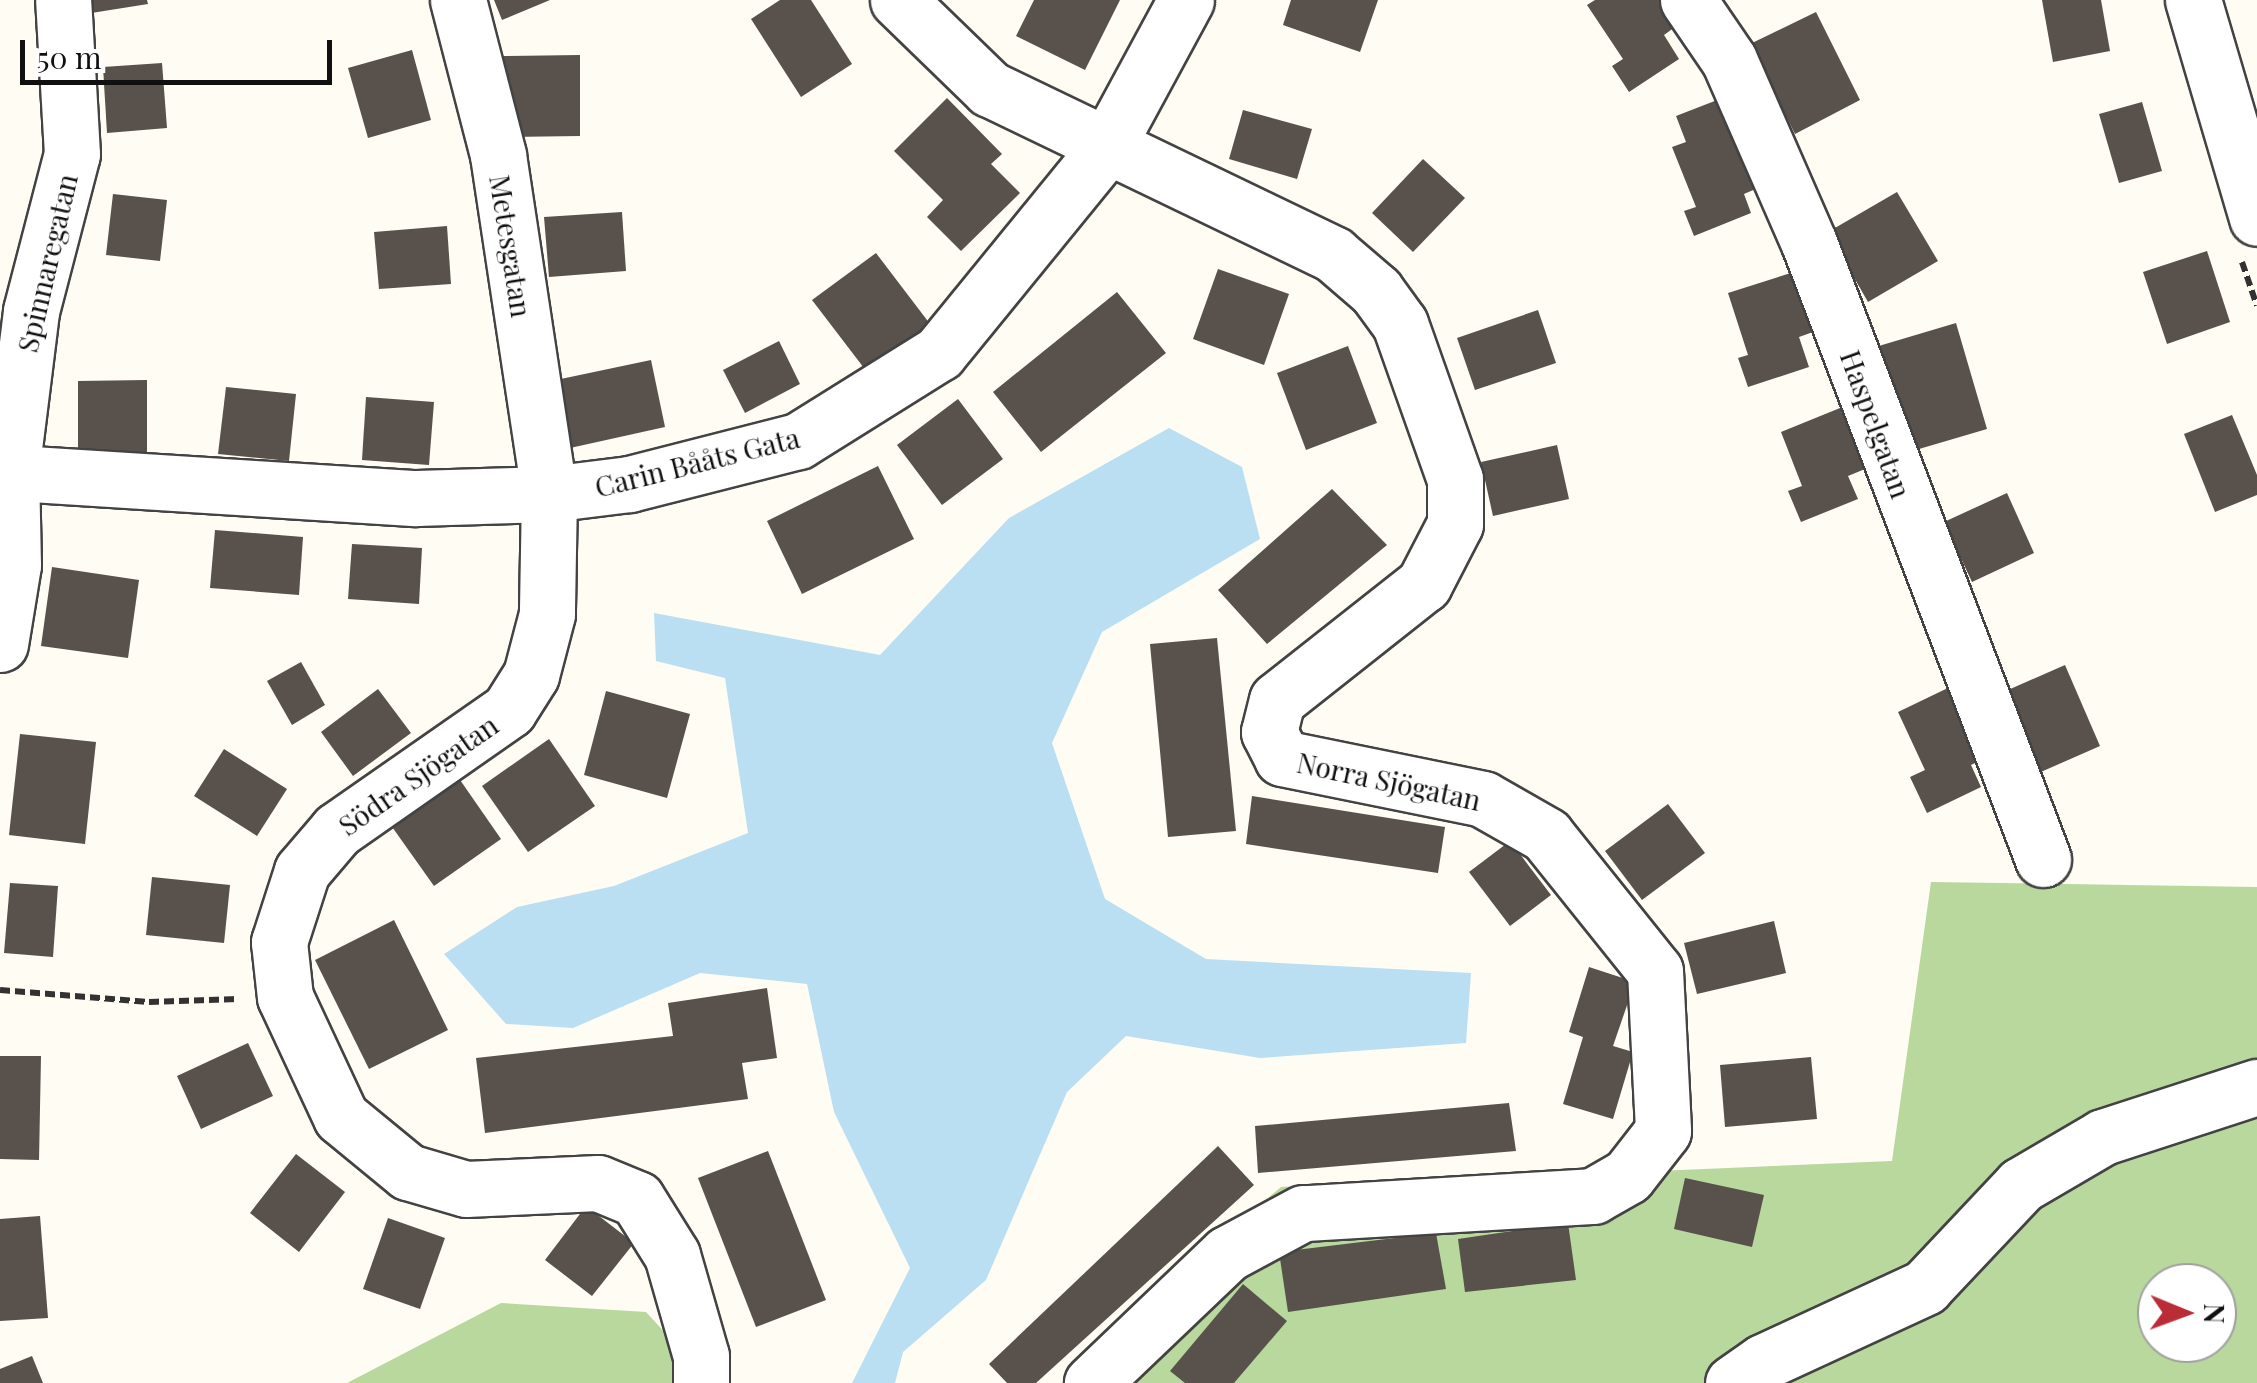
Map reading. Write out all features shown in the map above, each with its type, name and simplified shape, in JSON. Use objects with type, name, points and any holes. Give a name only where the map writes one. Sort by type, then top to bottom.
[{"type":"street","name":"Spinnaregatan","points":[[0,644],[13,565],[6,472],[31,311],[72,154],[62,0]]},
{"type":"street","name":"Metesgatan","points":[[458,0],[498,155],[549,494]]},
{"type":"street","points":[[898,0],[990,89],[1106,148]]},
{"type":"street","name":"Carin Bååts Gata","points":[[6,472],[416,498],[549,494],[630,484],[798,442],[939,353],[1106,148],[1186,0]]},
{"type":"street","name":"Haspelgatan","points":[[1688,0],[1729,60],[1810,243],[2043,859]]},
{"type":"street","points":[[2193,0],[2257,218]]},
{"type":"street","name":"Norra Sjögatan","points":[[1092,1383],[1227,1254],[1303,1213],[1593,1196],[1628,1176],[1663,1131],[1655,971],[1546,834],[1484,799],[1282,758],[1269,732],[1277,700],[1424,584],[1455,524],[1455,480],[1400,324],[1333,254],[1106,148]]},
{"type":"street","name":"Södra Sjögatan","points":[[549,494],[547,614],[524,691],[486,731],[337,830],[314,855],[292,889],[282,925],[286,997],[341,1117],[408,1172],[466,1189],[598,1183],[637,1200],[672,1255],[701,1356],[701,1383]]},
{"type":"street","points":[[1733,1383],[1764,1362],[1924,1287],[2021,1185],[2103,1136],[2257,1087]]},
{"type":"path","points":[[0,990],[149,1002],[286,997]]},
{"type":"green space","points":[[1931,882],[2257,887],[2257,1383],[1084,1383],[1110,1332],[1281,1187],[1892,1161]]},
{"type":"green space","points":[[501,1303],[646,1312],[711,1383],[347,1383]]},
{"type":"water","points":[[1169,428],[1242,467],[1260,539],[1102,632],[1052,743],[1105,899],[1206,959],[1471,973],[1466,1043],[1260,1058],[1126,1036],[1067,1092],[986,1280],[903,1352],[895,1383],[852,1383],[910,1268],[834,1112],[807,984],[700,973],[573,1028],[506,1024],[444,954],[517,907],[614,886],[748,833],[725,678],[656,661],[654,613],[880,655],[1009,518]]},
{"type":"building","points":[[83,0],[147,0],[148,4],[85,14]]},
{"type":"building","points":[[494,0],[550,0],[502,20]]},
{"type":"building","points":[[780,0],[811,0],[852,64],[801,97],[751,19]]},
{"type":"building","points":[[1034,0],[1120,0],[1085,70],[1016,36]]},
{"type":"building","points":[[1291,0],[1378,0],[1360,52],[1283,25]]},
{"type":"building","points":[[1595,0],[1663,0],[1679,24],[1664,35],[1679,59],[1629,92],[1612,66],[1623,59],[1587,5]]},
{"type":"building","points":[[2042,0],[2101,0],[2110,51],[2053,62]]},
{"type":"building","points":[[1816,12],[1860,100],[1795,134],[1750,44]]},
{"type":"building","points":[[412,50],[431,120],[368,138],[348,68]]},
{"type":"building","points":[[580,55],[580,136],[504,137],[503,56]]},
{"type":"building","points":[[162,63],[167,128],[107,133],[103,67]]},
{"type":"building","points":[[1725,97],[1760,187],[1744,194],[1751,213],[1694,236],[1684,211],[1696,207],[1672,147],[1686,142],[1676,116]]},
{"type":"building","points":[[947,98],[1002,154],[991,164],[1020,193],[961,251],[927,217],[943,200],[894,151]]},
{"type":"building","points":[[2142,102],[2162,171],[2119,183],[2099,114]]},
{"type":"building","points":[[1243,110],[1312,129],[1297,179],[1229,159]]},
{"type":"building","points":[[1423,159],[1465,198],[1413,252],[1372,213]]},
{"type":"building","points":[[1897,192],[1938,261],[1868,302],[1828,232]]},
{"type":"building","points":[[113,194],[167,200],[160,261],[106,255]]},
{"type":"building","points":[[622,212],[626,271],[549,277],[544,217]]},
{"type":"building","points":[[447,226],[451,284],[379,289],[374,232]]},
{"type":"building","points":[[2207,251],[2230,322],[2167,344],[2143,272]]},
{"type":"building","points":[[876,253],[930,324],[867,372],[812,300]]},
{"type":"building","points":[[1218,269],[1289,294],[1264,365],[1193,339]]},
{"type":"building","points":[[1794,272],[1813,332],[1799,337],[1809,367],[1748,387],[1738,358],[1748,355],[1728,293]]},
{"type":"building","points":[[1117,292],[1166,353],[1041,452],[993,392]]},
{"type":"building","points":[[1538,310],[1556,363],[1475,390],[1457,338]]},
{"type":"building","points":[[1956,323],[1987,429],[1902,454],[1872,348]]},
{"type":"building","points":[[779,341],[800,384],[745,413],[723,370]]},
{"type":"building","points":[[1348,346],[1377,423],[1306,450],[1277,373]]},
{"type":"building","points":[[651,360],[665,427],[570,448],[556,380]]},
{"type":"building","points":[[147,380],[147,457],[78,457],[78,381]]},
{"type":"building","points":[[226,387],[296,394],[289,461],[218,454]]},
{"type":"building","points":[[366,397],[434,402],[429,465],[362,460]]},
{"type":"building","points":[[958,399],[1003,459],[942,505],[897,445]]},
{"type":"building","points":[[1840,408],[1865,469],[1848,476],[1858,499],[1801,522],[1788,491],[1802,486],[1781,432]]},
{"type":"building","points":[[2232,415],[2257,475],[2257,495],[2215,512],[2184,434]]},
{"type":"building","points":[[1557,445],[1569,499],[1493,516],[1481,462]]},
{"type":"building","points":[[878,466],[914,539],[802,594],[767,521]]},
{"type":"building","points":[[1332,489],[1387,545],[1267,644],[1218,590]]},
{"type":"building","points":[[2007,493],[2034,553],[1972,582],[1944,522]]},
{"type":"building","points":[[215,530],[303,537],[299,595],[210,588]]},
{"type":"building","points":[[352,544],[422,548],[419,604],[348,599]]},
{"type":"building","points":[[52,567],[139,580],[128,658],[41,646]]},
{"type":"building","points":[[1217,638],[1236,831],[1168,837],[1150,644]]},
{"type":"building","points":[[301,662],[325,705],[292,725],[267,681]]},
{"type":"building","points":[[2065,665],[2100,746],[2034,775],[1999,694]]},
{"type":"building","points":[[1952,686],[1985,758],[1971,765],[1981,787],[1927,813],[1910,777],[1925,770],[1898,712]]},
{"type":"building","points":[[378,689],[411,733],[353,776],[321,732]]},
{"type":"building","points":[[606,691],[690,714],[667,798],[584,775]]},
{"type":"building","points":[[20,734],[96,742],[85,844],[9,835]]},
{"type":"building","points":[[549,739],[595,806],[528,852],[482,786]]},
{"type":"building","points":[[224,749],[287,789],[257,836],[194,796]]},
{"type":"building","points":[[458,777],[501,839],[434,886],[390,824]]},
{"type":"building","points":[[1252,796],[1445,827],[1438,873],[1246,844]]},
{"type":"building","points":[[1668,804],[1705,853],[1642,900],[1605,851]]},
{"type":"building","points":[[1510,841],[1551,895],[1510,926],[1469,872]]},
{"type":"building","points":[[152,877],[230,885],[224,943],[146,935]]},
{"type":"building","points":[[10,883],[58,886],[53,957],[4,953]]},
{"type":"building","points":[[394,920],[448,1030],[369,1069],[315,960]]},
{"type":"building","points":[[1774,921],[1786,973],[1697,994],[1684,943]]},
{"type":"building","points":[[1589,967],[1635,982],[1613,1046],[1633,1052],[1613,1119],[1563,1104],[1583,1037],[1569,1032]]},
{"type":"building","points":[[767,988],[777,1058],[742,1063],[748,1099],[485,1133],[476,1058],[673,1036],[668,1003]]},
{"type":"building","points":[[248,1043],[273,1096],[201,1129],[177,1076]]},
{"type":"building","points":[[0,1056],[41,1056],[39,1160],[0,1159]]},
{"type":"building","points":[[1811,1057],[1817,1119],[1725,1127],[1720,1065]]},
{"type":"building","points":[[1509,1103],[1516,1151],[1258,1173],[1255,1126]]},
{"type":"building","points":[[1218,1146],[1254,1185],[1036,1383],[1007,1383],[989,1364]]},
{"type":"building","points":[[768,1151],[826,1300],[756,1327],[698,1178]]},
{"type":"building","points":[[296,1154],[345,1192],[299,1252],[250,1213]]},
{"type":"building","points":[[1685,1178],[1764,1195],[1752,1247],[1674,1229]]},
{"type":"building","points":[[586,1206],[634,1243],[592,1296],[545,1260]]},
{"type":"building","points":[[40,1216],[48,1318],[0,1321],[0,1219]]},
{"type":"building","points":[[388,1218],[445,1238],[420,1309],[363,1289]]},
{"type":"building","points":[[1568,1223],[1576,1280],[1465,1292],[1458,1239]]},
{"type":"building","points":[[1436,1233],[1446,1289],[1288,1312],[1279,1252]]},
{"type":"building","points":[[1243,1284],[1287,1321],[1234,1383],[1185,1383],[1170,1371]]},
{"type":"building","points":[[32,1356],[43,1383],[0,1383],[0,1369]]}]
